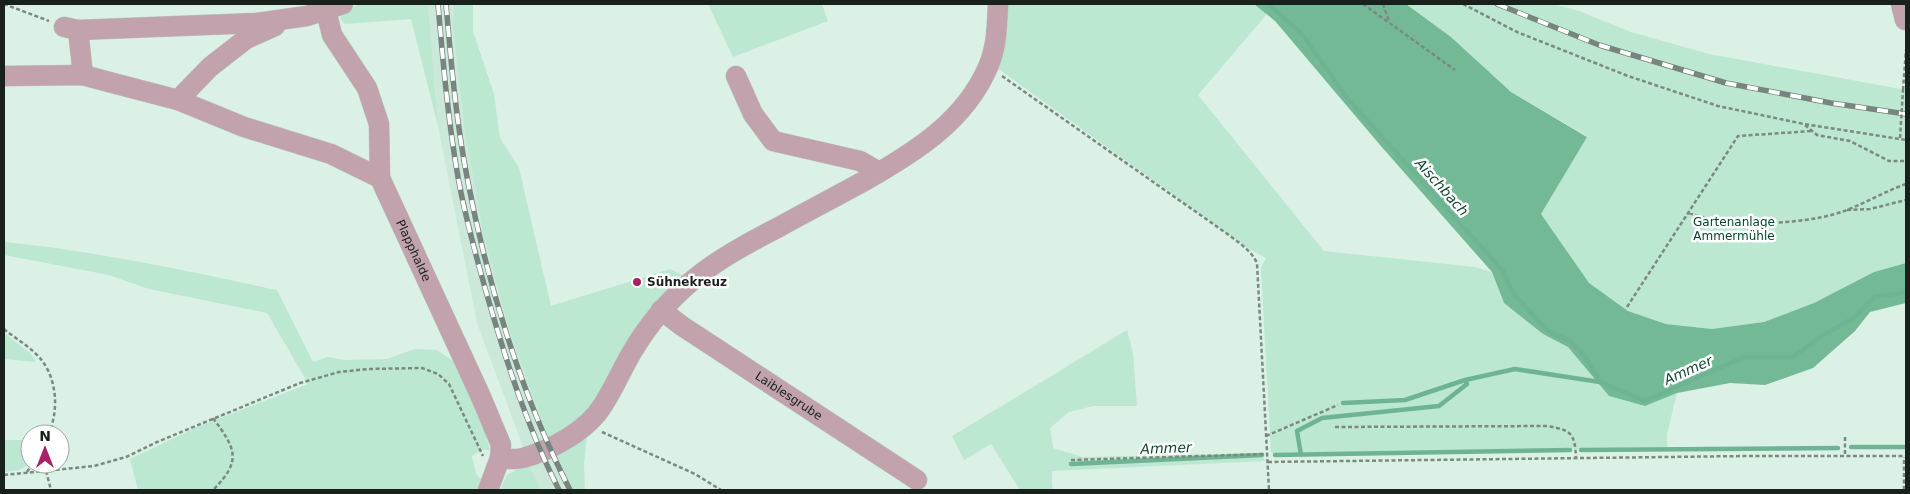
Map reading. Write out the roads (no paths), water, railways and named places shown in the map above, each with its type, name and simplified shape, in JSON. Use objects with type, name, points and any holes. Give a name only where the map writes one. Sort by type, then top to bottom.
[{"type":"street","points":[[492,459],[521,459],[564,440],[586,425],[603,406],[632,351],[661,310],[697,277],[726,257],[879,172],[928,141],[945,127],[974,93],[989,66],[995,40],[998,4]]},
{"type":"street","name":"Plapphalde","points":[[82,74],[71,28],[257,23],[307,16],[334,7],[332,35],[367,88],[379,124],[380,178],[481,397],[501,445],[492,459],[488,490]]},
{"type":"street","points":[[178,100],[210,67],[246,39],[275,26],[307,16]]},
{"type":"street","points":[[4,76],[82,74],[178,100],[244,127],[331,154],[380,178]]},
{"type":"street","points":[[736,76],[753,114],[773,140],[860,161],[879,172]]},
{"type":"street","name":"Laiblesgrube","points":[[661,310],[682,326],[917,480]]},
{"type":"waterway","name":"Aischbach","points":[[1268,4],[1301,33],[1348,99],[1503,271],[1513,293],[1547,330],[1570,341],[1584,355],[1600,382]]},
{"type":"waterway","name":"Ammer","points":[[1343,403],[1405,400],[1465,380],[1515,369],[1600,382],[1645,401],[1744,357],[1793,357],[1820,337],[1855,317],[1874,297],[1906,292]]},
{"type":"waterway","name":"Ammer","points":[[1301,455],[1297,431],[1322,418],[1439,406],[1467,384],[1465,380]]},
{"type":"waterway","name":"Ammer","points":[[1851,447],[1906,447]]},
{"type":"waterway","name":"Ammer","points":[[1581,450],[1838,448]]},
{"type":"waterway","name":"Ammer","points":[[1275,455],[1570,450]]},
{"type":"waterway","name":"Ammer","points":[[1071,464],[1262,455]]},
{"type":"railway","points":[[438,4],[454,156],[471,236],[494,320],[518,394],[537,443],[559,490]]},
{"type":"railway","points":[[446,4],[452,69],[467,177],[495,297],[536,416],[570,490]]},
{"type":"railway","points":[[1497,4],[1599,45],[1726,83],[1831,103],[1906,114]]},
{"type":"place","name":"Sühnekreuz","points":[[637,282]]},
{"type":"park label","name":"Gartenanlage Ammermühle","points":[[1734,229]]}]
